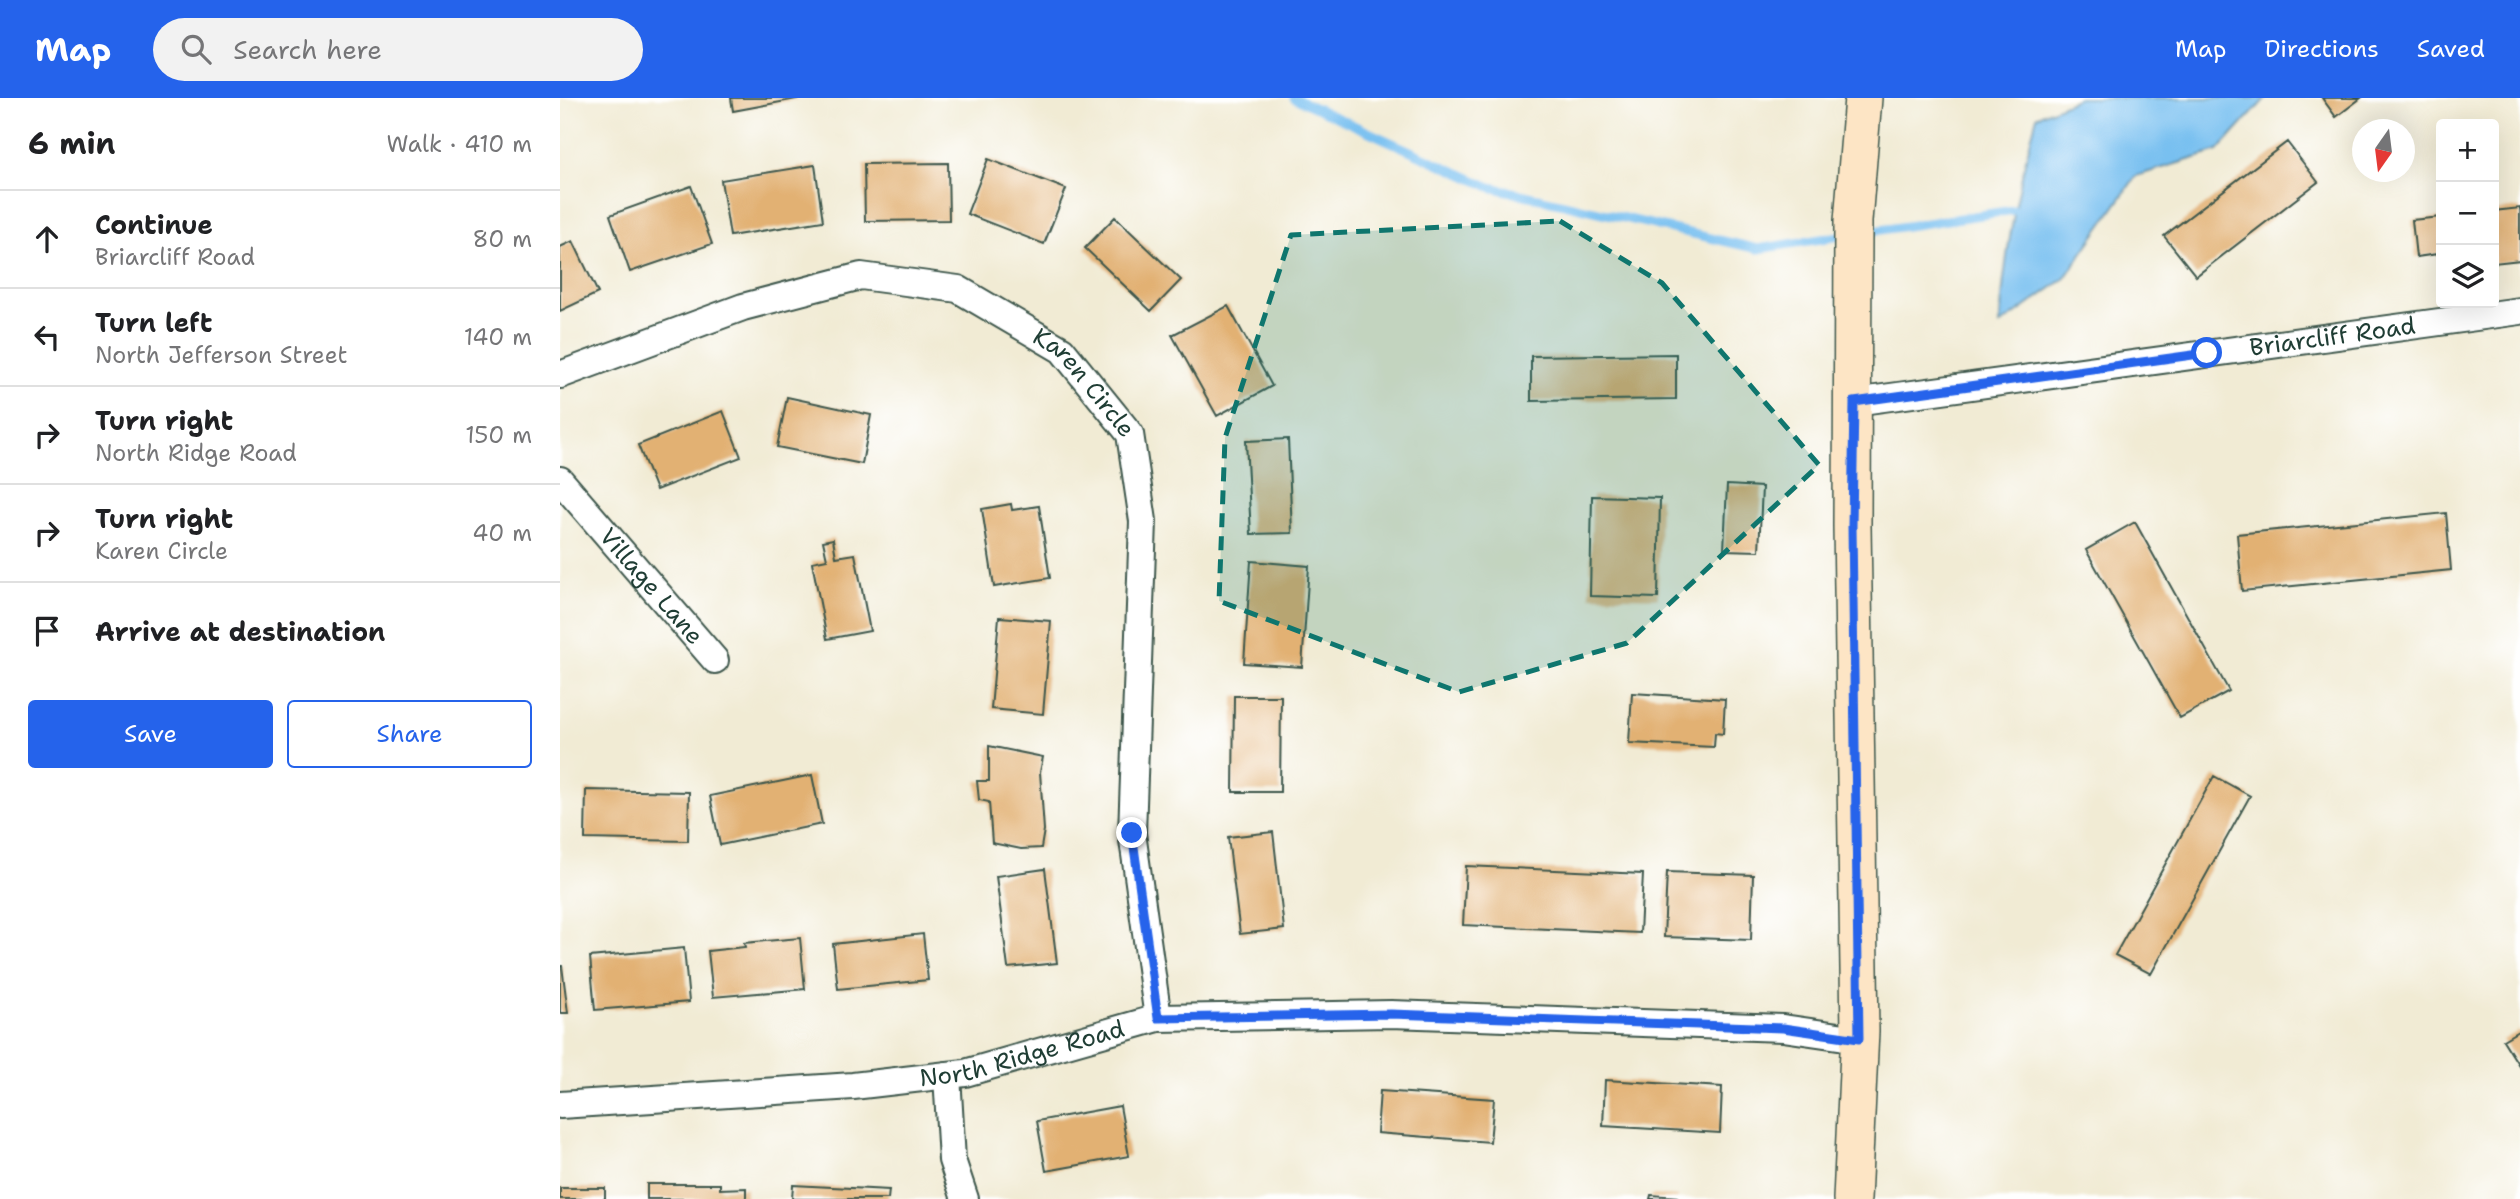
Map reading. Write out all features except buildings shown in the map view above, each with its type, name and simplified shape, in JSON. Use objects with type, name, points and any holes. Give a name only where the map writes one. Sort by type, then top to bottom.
[{"type":"main road","points":[[1853,1199],[1859,1039],[1852,526],[1853,221],[1863,98]]},
{"type":"street","name":"Karen Circle","points":[[560,375],[743,307],[861,276],[958,289],[1062,350],[1130,434],[1142,509],[1132,833],[1158,1018]]},
{"type":"street","name":"Briarcliff Road","points":[[1854,402],[2520,311]]},
{"type":"street","name":"Village Lane","points":[[560,480],[715,660]]},
{"type":"street","name":"North Ridge Road","points":[[560,1105],[853,1086],[947,1075],[1028,1058],[1158,1018],[1391,1014],[1783,1028],[1859,1039]]},
{"type":"street","points":[[947,1075],[952,1160],[965,1199]]},
{"type":"highlighted area","points":[[1560,221],[1662,283],[1819,465],[1627,643],[1459,692],[1219,601],[1225,438],[1291,235]]},
{"type":"water","points":[[2079,98],[2266,98],[2218,151],[2136,176],[2064,279],[2000,325],[2013,219],[2037,116]]},
{"type":"waterway","points":[[1294,98],[1490,187],[1758,249],[1846,235]]},
{"type":"waterway","points":[[1860,233],[2014,210]]},
{"type":"route","points":[[1132,833],[1158,1018],[1391,1014],[1783,1028],[1859,1039],[1852,526],[1854,402],[2207,353]]}]
